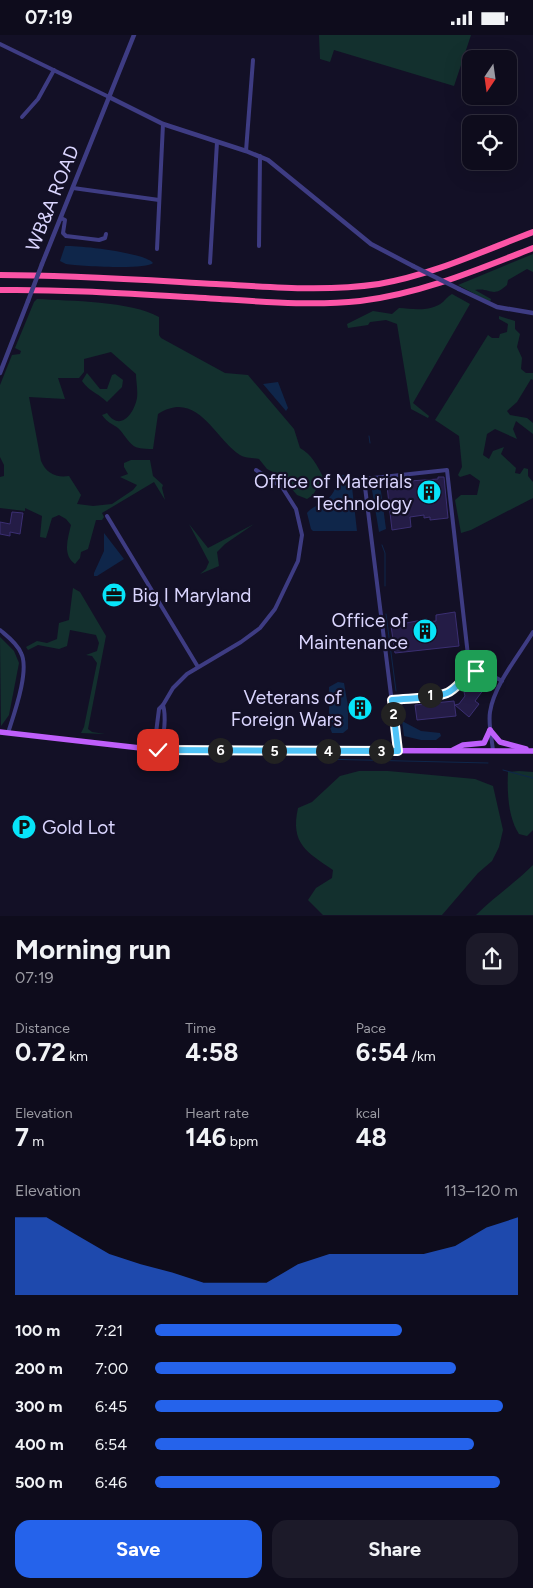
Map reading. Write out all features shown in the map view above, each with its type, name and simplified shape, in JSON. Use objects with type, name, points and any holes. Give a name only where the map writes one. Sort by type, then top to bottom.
[{"type":"highway","points":[[0,275],[107,277],[288,288],[340,288],[381,283],[412,276],[446,266],[533,232]]},
{"type":"highway","points":[[0,290],[106,292],[288,303],[340,303],[381,298],[426,287],[533,248]]},
{"type":"main road","points":[[450,751],[463,745],[484,743],[490,730],[500,742],[533,751]]},
{"type":"main road","points":[[0,732],[158,747],[533,751]]},
{"type":"street","name":"WB&A ROAD","points":[[0,373],[134,35]]},
{"type":"street","points":[[0,44],[163,124],[260,157],[275,165],[371,243],[497,307],[533,313]]},
{"type":"street","points":[[246,151],[253,60]]},
{"type":"street","points":[[22,117],[38,99],[54,70]]},
{"type":"street","points":[[157,249],[163,124]]},
{"type":"street","points":[[210,263],[217,141]]},
{"type":"street","points":[[259,246],[260,157]]},
{"type":"street","points":[[73,188],[160,200]]},
{"type":"street","points":[[61,218],[65,220],[64,233],[66,236],[99,241],[105,238],[106,234]]},
{"type":"street","points":[[164,705],[163,741],[158,747],[155,741],[156,718],[159,709],[164,705],[176,684],[198,667],[249,637],[260,628],[277,604],[299,557],[302,531],[296,509],[285,491],[277,483],[256,470]]},
{"type":"street","points":[[398,751],[364,479],[447,470],[470,673]]},
{"type":"street","points":[[108,516],[198,667]]},
{"type":"street","points":[[0,629],[19,649],[24,661],[16,704],[8,733]]},
{"type":"street","points":[[494,751],[490,730],[492,705],[502,681],[533,632]]},
{"type":"street","points":[[392,700],[447,693],[470,673],[483,672],[502,681]]},
{"type":"green space","points":[[319,35],[471,35],[466,50],[462,50],[462,62],[454,86],[334,50],[330,62],[320,59]]},
{"type":"green space","points":[[533,254],[533,272],[527,269],[508,280],[507,285],[495,292],[475,290],[491,299],[490,302],[458,285]]},
{"type":"green space","points":[[452,294],[470,304],[413,403],[429,416],[428,418],[411,409],[397,324],[386,320],[348,328],[347,324],[373,311],[392,314],[399,308],[422,309],[433,307],[443,302]]},
{"type":"green space","points":[[37,299],[117,305],[147,312],[159,317],[159,335],[161,338],[225,373],[248,375],[294,429],[300,448],[311,457],[319,468],[323,477],[313,495],[307,499],[297,495],[291,488],[292,483],[289,480],[282,480],[279,475],[267,469],[259,459],[240,455],[204,419],[184,407],[172,408],[158,414],[153,449],[136,447],[102,415],[107,413],[117,421],[121,421],[130,415],[137,398],[136,374],[111,352],[84,359],[84,372],[79,378],[58,378],[65,399],[29,397],[43,465],[52,474],[69,476],[81,495],[77,504],[93,506],[112,504],[133,490],[137,485],[120,477],[128,474],[124,463],[131,460],[150,460],[153,476],[163,485],[165,500],[154,482],[102,513],[104,517],[102,520],[96,520],[88,549],[81,552],[80,558],[75,564],[68,556],[67,551],[71,525],[66,519],[59,515],[52,518],[46,538],[40,537],[42,516],[25,508],[25,511],[0,508],[0,477],[4,476],[4,465],[0,457],[0,385],[12,355],[20,354],[21,351],[15,348],[34,302]]},
{"type":"green space","points":[[499,316],[515,321],[515,329],[520,334],[517,347],[522,358],[521,369],[526,373],[533,373],[533,380],[531,379],[517,402],[507,411],[510,415],[527,418],[533,423],[533,434],[516,421],[513,429],[517,439],[495,429],[487,434],[483,455],[489,459],[493,451],[504,447],[501,454],[516,468],[515,473],[520,474],[524,468],[528,469],[528,476],[533,482],[533,498],[471,530],[461,533],[455,500],[461,495],[477,495],[480,481],[470,474],[460,477],[458,475],[462,467],[459,436],[435,420],[488,335],[492,338],[499,338],[500,334],[507,332],[508,324],[499,319]]},
{"type":"green space","points":[[87,373],[100,389],[107,389],[112,375],[115,374],[123,380],[122,387],[107,402],[88,388],[82,381]]},
{"type":"green space","points":[[189,524],[208,548],[254,524],[225,544],[217,552],[219,566],[200,574],[206,569],[209,562]]},
{"type":"green space","points":[[73,588],[80,592],[106,636],[88,729],[92,732],[105,734],[81,733],[84,727],[97,663],[92,656],[86,655],[97,651],[99,643],[96,635],[70,630],[67,646],[59,649],[38,645],[28,650],[26,647],[37,641],[47,643],[57,639],[59,623],[69,620]]},
{"type":"green space","points":[[0,637],[14,651],[19,663],[9,715],[1,726]]},
{"type":"green space","points":[[359,771],[388,771],[475,779],[493,786],[503,830],[499,847],[492,861],[478,873],[442,915],[323,915],[308,900],[316,888],[332,878],[333,870],[308,852],[299,839],[296,830],[298,808],[312,802],[340,776]]},
{"type":"green space","points":[[508,772],[533,772],[533,830],[527,836],[519,834],[515,828],[509,804]]},
{"type":"green space","points":[[533,865],[533,915],[476,915],[519,878]]},
{"type":"water","points":[[65,246],[97,248],[126,253],[148,259],[153,263],[126,267],[66,264],[60,261]]},
{"type":"water","points":[[278,382],[288,408],[286,411],[263,384]]},
{"type":"water","points":[[339,475],[348,475],[351,478],[357,531],[313,531],[307,513],[332,494]]},
{"type":"water","points":[[380,484],[386,529],[379,532],[372,490],[373,485]]},
{"type":"water","points":[[104,533],[124,559],[94,576],[104,551]]},
{"type":"water","points":[[338,682],[344,683],[348,706],[348,729],[343,733],[332,733],[329,725],[329,687]]},
{"type":"water","points":[[402,721],[421,731],[440,733],[441,736],[436,740],[421,740],[404,736]]},
{"type":"building","points":[[438,477],[444,477],[448,518],[430,520],[430,517],[424,518],[424,515],[410,517],[411,527],[392,530],[387,486],[411,483],[410,481],[438,479]]},
{"type":"building","points":[[12,512],[23,513],[20,534],[10,532],[10,536],[0,534],[0,522],[10,524]]},
{"type":"building","name":"Office of Maintenance","points":[[455,612],[459,646],[395,653],[391,626],[427,619],[427,622],[436,621],[436,615]]},
{"type":"building","points":[[475,676],[487,685],[475,701],[479,704],[469,717],[455,705],[459,704],[465,696],[464,692],[467,689],[465,688]]},
{"type":"building","name":"Veterans of Foreign Wars","points":[[366,701],[367,714],[353,716],[354,702]]},
{"type":"building","points":[[454,701],[456,716],[417,720],[415,705]]},
{"type":"waterway","points":[[369,436],[370,443]]},
{"type":"waterway","points":[[382,545],[385,553],[385,586]]},
{"type":"waterway","points":[[386,614],[396,691]]},
{"type":"waterway","points":[[320,759],[488,763]]},
{"type":"waterway","points":[[503,770],[533,778]]},
{"type":"place","name":"Office of Materials Technology","points":[[429,492]]},
{"type":"place","name":"Big I Maryland","points":[[114,595]]},
{"type":"place","name":"Office of Maintenance","points":[[425,631]]},
{"type":"place","name":"Veterans of Foreign Wars","points":[[360,708]]},
{"type":"place","name":"Gold Lot","points":[[24,827]]},
{"type":"route","points":[[158,750],[398,751],[392,700],[447,693],[470,673],[476,671]]}]
